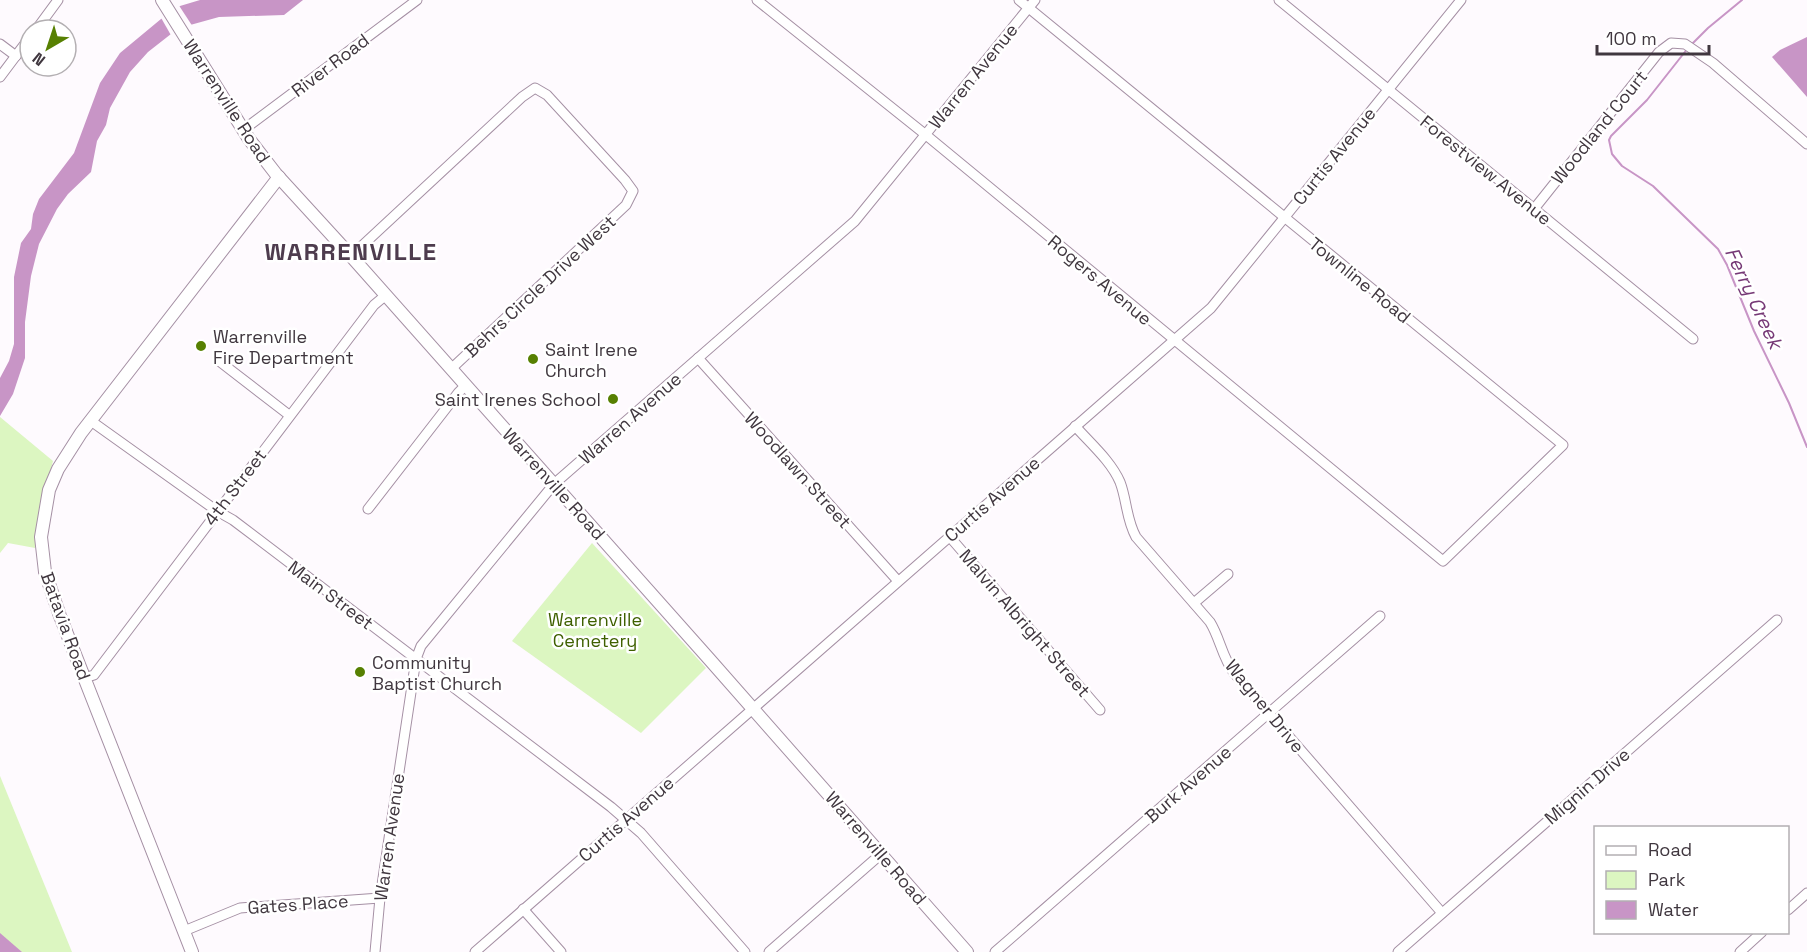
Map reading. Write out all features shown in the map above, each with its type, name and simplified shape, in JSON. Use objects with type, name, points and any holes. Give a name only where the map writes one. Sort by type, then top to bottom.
[{"type":"main road","name":"Warrenville Road","points":[[162,0],[243,130],[279,177],[753,708],[967,952]]},
{"type":"main road","name":"Batavia Road","points":[[192,952],[51,592],[45,572],[41,537],[49,490],[58,469],[91,420],[279,177]]},
{"type":"street","points":[[45,18],[58,0]]},
{"type":"street","name":"River Road","points":[[243,130],[417,0]]},
{"type":"street","name":"Rogers Avenue","points":[[757,0],[926,135],[1443,561]]},
{"type":"street","name":"Townline Road","points":[[1019,0],[1031,4],[1285,218],[1563,445],[1443,561]]},
{"type":"street","name":"Forestview Avenue","points":[[1279,0],[1693,339]]},
{"type":"street","name":"Curtis Avenue","points":[[475,952],[1211,308],[1461,0]]},
{"type":"street","name":"Warren Avenue","points":[[375,952],[380,898],[416,659],[422,646],[554,484],[855,221],[1031,4]]},
{"type":"street","name":"Woodland Court","points":[[1534,209],[1659,52],[1671,43],[1689,46],[1728,74],[1807,144]]},
{"type":"street","points":[[0,44],[16,56]]},
{"type":"street","points":[[0,77],[18,53]]},
{"type":"street","name":"Behrs Circle Drive West","points":[[351,256],[522,97],[535,88],[547,95],[625,180],[633,191],[628,202],[451,369]]},
{"type":"street","name":"4th Street","points":[[84,678],[94,675],[289,415],[374,305],[386,295]]},
{"type":"street","name":"Woodlawn Street","points":[[698,358],[898,581]]},
{"type":"street","points":[[219,361],[289,415]]},
{"type":"street","points":[[368,509],[465,385]]},
{"type":"street","name":"Main Street","points":[[91,420],[217,511],[233,520],[626,820],[641,833],[745,952]]},
{"type":"street","name":"Wagner Drive","points":[[1075,426],[1116,475],[1129,523],[1136,537],[1215,630],[1229,666],[1442,914]]},
{"type":"street","name":"Malvin Albright Street","points":[[949,536],[1100,710]]},
{"type":"street","points":[[1194,603],[1228,574]]},
{"type":"street","name":"Burk Avenue","points":[[995,952],[1380,616]]},
{"type":"street","name":"Mignin Drive","points":[[1398,952],[1777,620]]},
{"type":"street","points":[[769,952],[881,854]]},
{"type":"street","points":[[1789,909],[1807,893]]},
{"type":"street","name":"Gates Place","points":[[183,931],[240,908],[380,898]]},
{"type":"street","points":[[524,909],[561,952]]},
{"type":"street","points":[[1740,952],[1761,934]]},
{"type":"green space","points":[[0,417],[53,461],[38,519],[35,548],[8,543],[0,553]]},
{"type":"green space","name":"Warrenville Cemetery","points":[[592,543],[706,668],[641,733],[512,641]]},
{"type":"green space","points":[[0,776],[72,952],[0,952]]},
{"type":"water","points":[[200,0],[303,0],[284,15],[219,17],[183,27],[148,52],[130,72],[110,108],[106,125],[97,141],[91,172],[68,194],[57,209],[39,244],[31,276],[25,322],[25,358],[13,394],[0,416],[0,378],[9,361],[14,344],[14,277],[21,243],[31,229],[33,214],[39,199],[74,153],[100,83],[120,53],[180,6]]},
{"type":"water","points":[[1807,37],[1807,97],[1772,57],[1780,50]]},
{"type":"water","points":[[0,933],[22,952],[0,952]]},
{"type":"pier","points":[[178,4],[193,27],[172,37],[160,16]]},
{"type":"waterway","name":"Ferry Creek","points":[[1692,44],[1742,0]]},
{"type":"waterway","name":"Ferry Creek","points":[[1688,48],[1647,100],[1611,136],[1609,140],[1612,154],[1622,166],[1653,186],[1718,249],[1807,447]]},
{"type":"place","name":"Warrenville Fire Department","points":[[201,346]]},
{"type":"place","name":"Saint Irene Church","points":[[533,359]]},
{"type":"place","name":"Saint Irenes School","points":[[613,399]]},
{"type":"place","name":"Community Baptist Church","points":[[360,672]]},
{"type":"district","name":"WARRENVILLE","points":[[351,251]]}]
